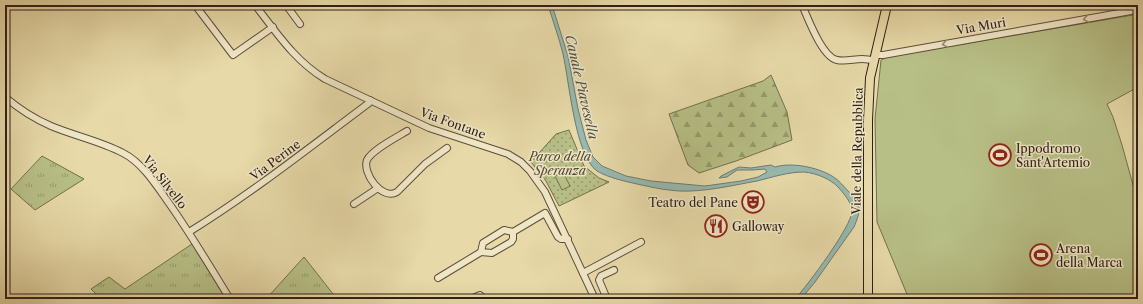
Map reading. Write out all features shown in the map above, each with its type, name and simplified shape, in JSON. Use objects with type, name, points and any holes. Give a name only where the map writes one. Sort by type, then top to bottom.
[{"type":"main road","name":"Viale della Repubblica","points":[[868,299],[868,120],[870,78],[887,5]]},
{"type":"street","points":[[195,5],[233,55],[273,27]]},
{"type":"street","points":[[286,5],[300,24]]},
{"type":"street","name":"Via Muri","points":[[802,5],[818,39],[831,57],[842,61],[875,57],[1131,12],[1138,7]]},
{"type":"street","name":"Via Fontane","points":[[257,6],[298,59],[309,69],[325,79],[429,128],[500,151],[515,158],[526,167],[535,177],[551,204],[595,299]]},
{"type":"street","name":"Via Silvello","points":[[5,98],[35,119],[52,127],[113,148],[124,153],[133,160],[155,184],[189,232],[230,299]]},
{"type":"street","name":"Via Perine","points":[[189,232],[261,184],[369,103],[370,100]]},
{"type":"street","points":[[407,130],[374,153],[368,159],[365,166],[382,192],[387,194],[397,192],[425,164],[447,148]]},
{"type":"street","points":[[354,204],[378,188]]},
{"type":"street","points":[[481,252],[481,246],[485,242],[504,230],[513,232],[545,213],[551,204]]},
{"type":"street","points":[[545,213],[558,237],[561,239],[568,239]]},
{"type":"street","points":[[438,278],[481,252],[492,254],[511,242],[513,232]]},
{"type":"street","points":[[584,273],[641,242]]},
{"type":"street","points":[[607,299],[598,280],[602,276],[614,270]]},
{"type":"street","points":[[471,299],[480,295],[485,299]]},
{"type":"green space","name":"Ippodromo Sant'Artemio","points":[[1133,15],[1138,24],[1138,87],[1107,104],[1122,145],[1138,203],[1138,299],[909,299],[877,222],[875,119],[881,60],[887,57]]},
{"type":"green space","points":[[771,75],[787,112],[792,140],[699,173],[688,165],[669,114],[763,81]]},
{"type":"green space","name":"Parco della Speranza","points":[[569,130],[584,166],[599,178],[609,182],[559,206],[546,181],[531,162],[556,134]]},
{"type":"green space","points":[[42,156],[84,179],[35,210],[11,189]]},
{"type":"green space","points":[[563,172],[570,186],[562,190],[555,176]]},
{"type":"green space","points":[[192,244],[226,299],[101,299],[91,289],[109,277],[125,289]]},
{"type":"green space","points":[[304,257],[337,299],[266,299]]},
{"type":"water","points":[[548,5],[552,5],[568,56],[578,109],[586,140],[593,157],[602,166],[626,176],[651,181],[705,186],[741,181],[758,177],[767,172],[765,169],[737,170],[727,177],[719,178],[739,167],[751,168],[771,165],[775,167],[796,165],[819,170],[832,176],[850,193],[859,206],[859,213],[854,227],[801,299],[795,299],[828,256],[850,219],[852,211],[851,205],[839,188],[823,177],[798,172],[716,188],[678,191],[622,180],[606,176],[597,171],[589,163],[578,134],[563,54]]},
{"type":"place","name":"Ippodromo Sant'Artemio","points":[[1000,155]]},
{"type":"place","name":"Teatro del Pane","points":[[753,202]]},
{"type":"place","name":"Galloway","points":[[716,226]]},
{"type":"place","name":"Arena della Marca","points":[[1041,255]]},
{"type":"water label","name":"Canale Piavesella","points":[[582,87]]}]
